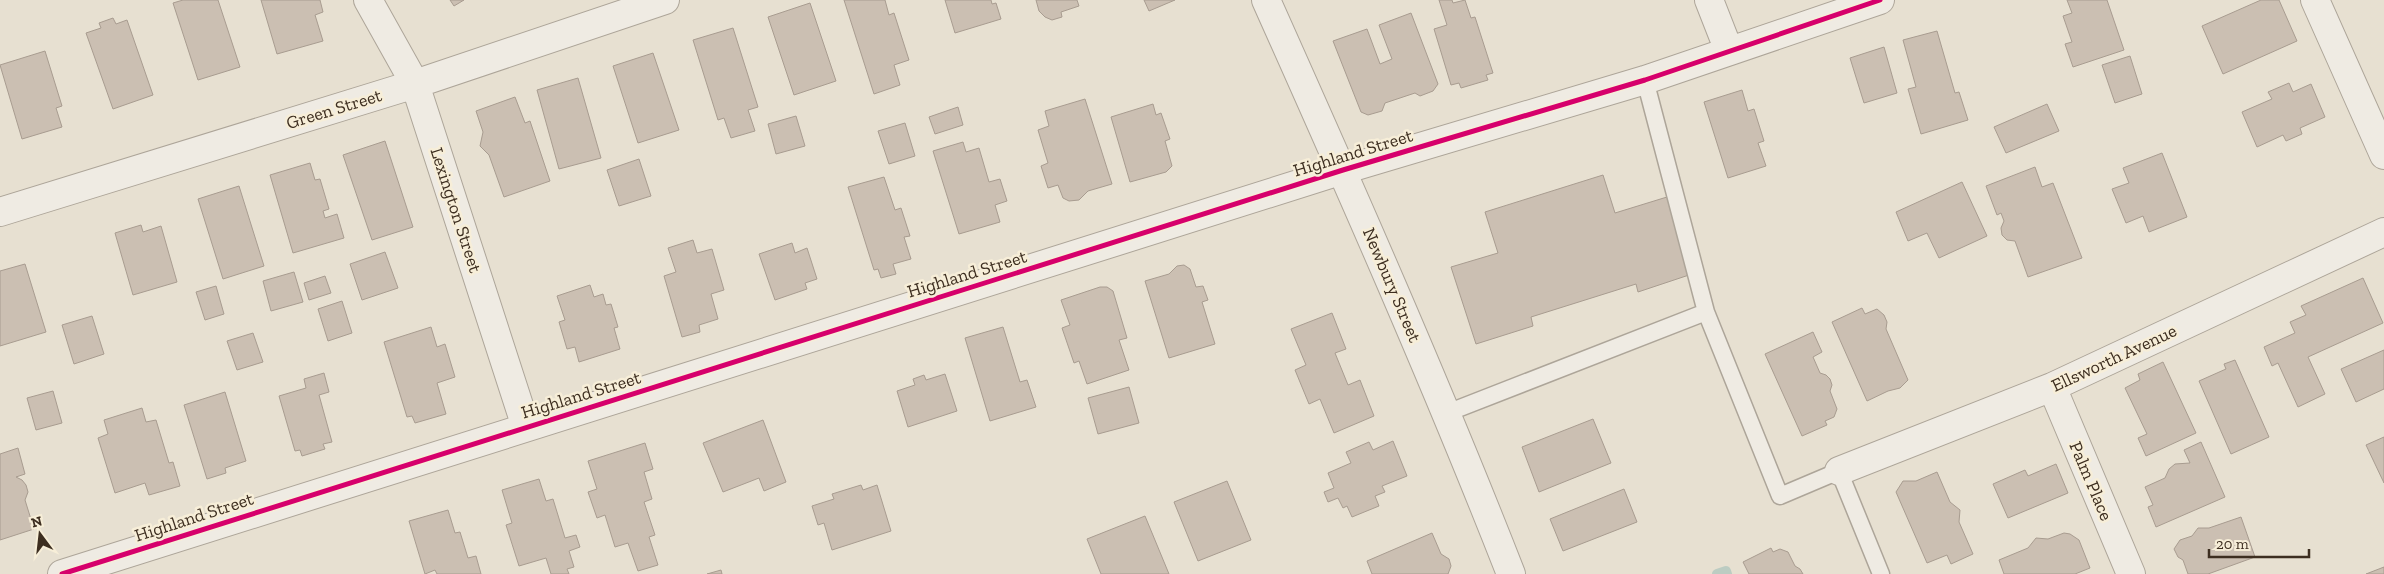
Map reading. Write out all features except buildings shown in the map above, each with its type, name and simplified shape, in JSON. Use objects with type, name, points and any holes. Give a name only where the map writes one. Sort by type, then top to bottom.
[{"type":"street","name":"Lexington Street","points":[[368,0],[415,84],[526,427]]},
{"type":"street","name":"Green Street","points":[[0,212],[415,84],[665,0]]},
{"type":"street","name":"Newbury Street","points":[[1266,0],[1448,413],[1512,574]]},
{"type":"street","points":[[1709,0],[1729,51]]},
{"type":"street","name":"Highland Street","points":[[62,574],[1342,170],[1645,80],[1880,0]]},
{"type":"street","points":[[2316,0],[2384,155]]},
{"type":"street","name":"Ellsworth Avenue","points":[[1839,471],[2052,388],[2384,232]]},
{"type":"street","name":"Palm Place","points":[[2052,388],[2131,574]]},
{"type":"lane","points":[[1645,80],[1706,312],[1780,496],[1839,471],[1881,574]]},
{"type":"lane","points":[[1448,413],[1706,312]]},
{"type":"waterway","points":[[1717,574],[1726,571],[1727,574]]},
{"type":"cycle path","points":[[62,574],[1343,170],[1645,80],[1880,0]]}]
